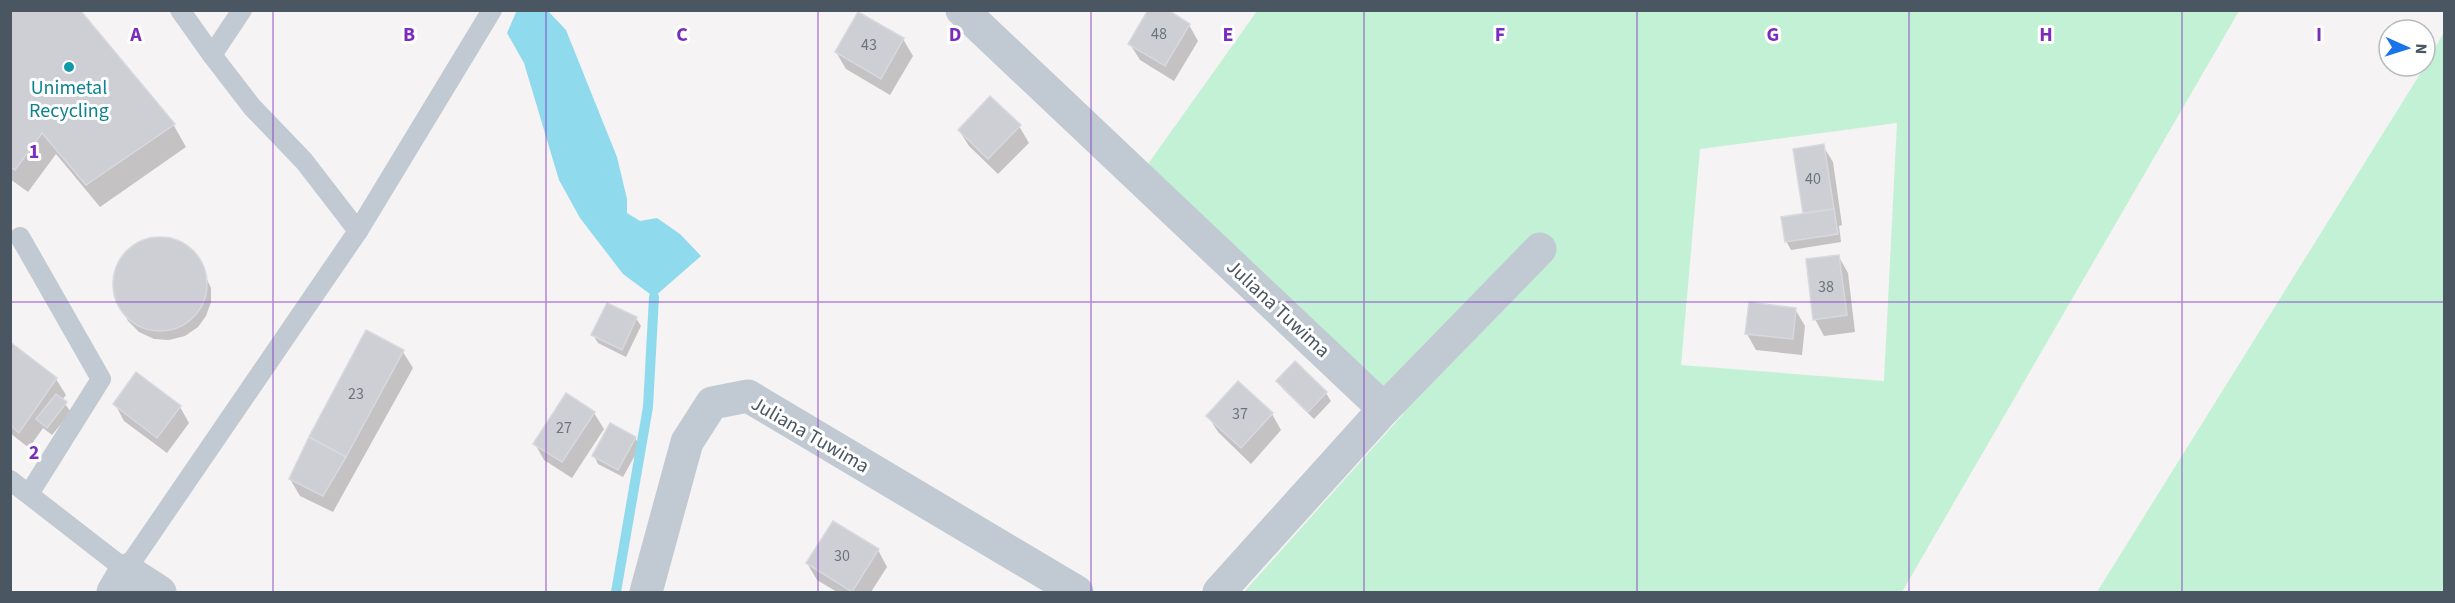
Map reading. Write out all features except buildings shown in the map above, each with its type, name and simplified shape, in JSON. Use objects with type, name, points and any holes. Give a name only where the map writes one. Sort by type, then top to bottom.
[{"type":"street","name":"Juliana Tuwima","points":[[962,10],[1384,409]]},
{"type":"street","points":[[1219,592],[1384,409],[1539,249]]},
{"type":"street","name":"Juliana Tuwima","points":[[646,592],[687,442],[712,403],[748,396],[1077,592]]},
{"type":"street","points":[[119,581],[160,592]]},
{"type":"lane","points":[[180,10],[252,107],[304,161],[358,231]]},
{"type":"lane","points":[[212,55],[242,10]]},
{"type":"lane","points":[[10,480],[29,494],[119,581],[358,231],[492,10]]},
{"type":"lane","points":[[20,237],[101,380],[29,494]]},
{"type":"green space","points":[[1257,11],[2239,11],[1902,592],[1244,592],[1404,413],[1148,164]],"holes":[[[1897,123],[1884,381],[1681,365],[1700,149]]]},
{"type":"green space","points":[[2444,32],[2444,592],[2097,592],[2418,78],[2437,78],[2437,45]]},
{"type":"water","points":[[517,10],[548,11],[566,30],[617,157],[627,199],[627,213],[640,221],[657,218],[680,234],[701,256],[654,297],[623,274],[580,218],[559,180],[524,63],[507,33]]},
{"type":"waterway","points":[[616,592],[648,407],[654,297]]},
{"type":"place","name":"Unimetal Recycling","points":[[69,67]]}]
